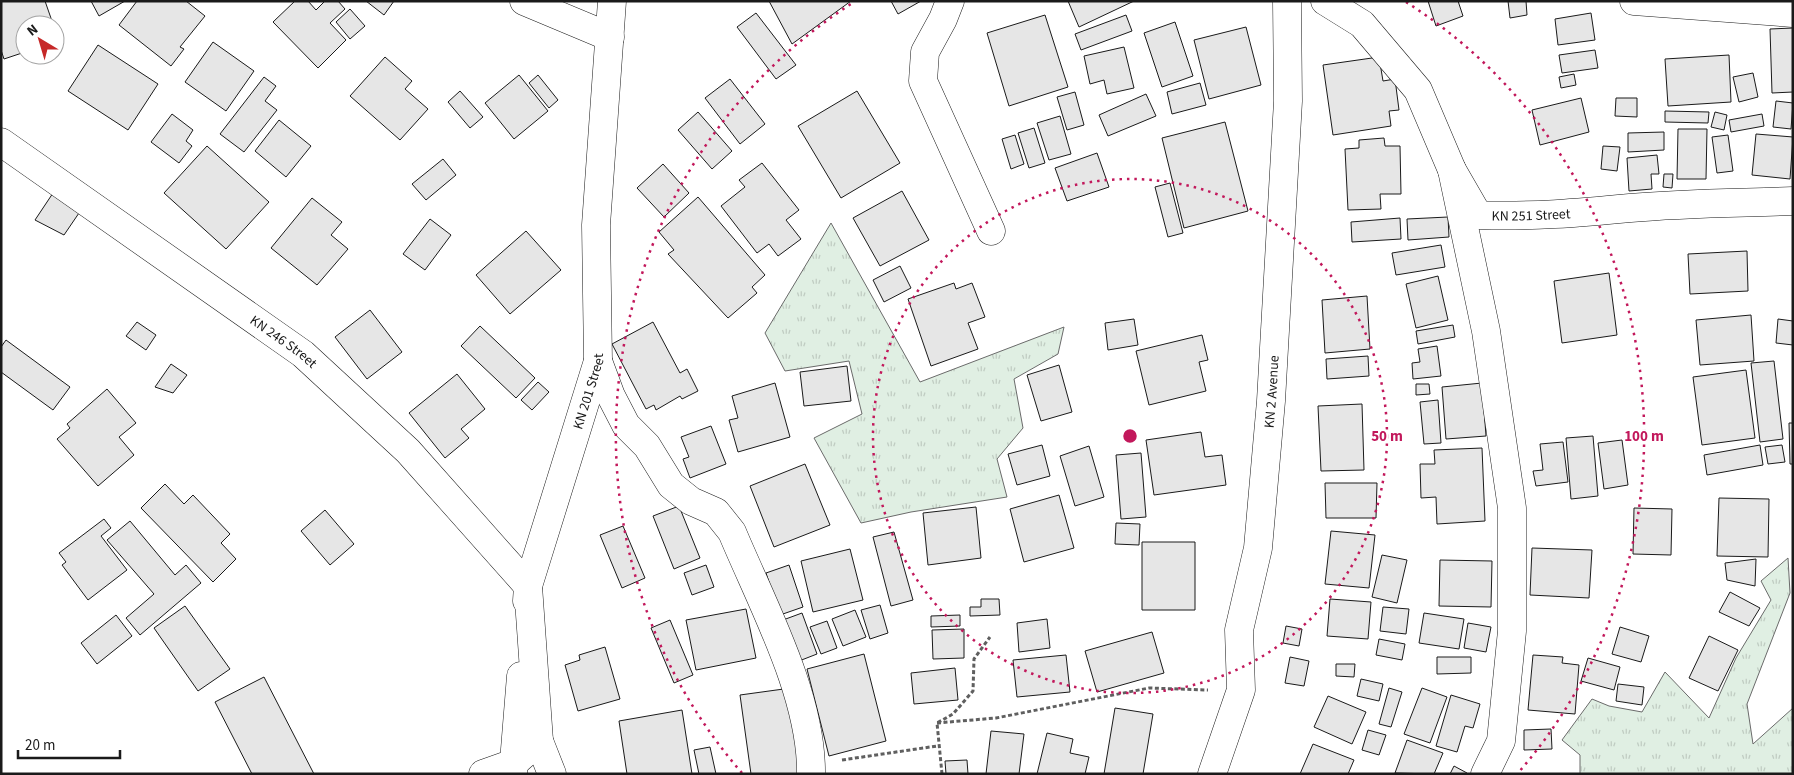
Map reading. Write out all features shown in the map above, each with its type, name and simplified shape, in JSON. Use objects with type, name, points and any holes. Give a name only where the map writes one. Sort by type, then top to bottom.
[{"type":"street","points":[[524,1],[610,37]]},
{"type":"street","name":"KN 201 Street","points":[[514,769],[528,586],[598,361],[596,225],[612,1]]},
{"type":"street","points":[[950,1],[943,19],[924,52],[923,81],[991,231]]},
{"type":"street","name":"KN 2 Avenue","points":[[1212,774],[1241,690],[1239,630],[1258,548],[1271,401],[1288,101],[1287,1]]},
{"type":"street","name":"KN 251 Street","points":[[1325,1],[1362,24],[1418,90],[1452,170],[1478,215],[1544,216],[1630,208],[1793,201]]},
{"type":"street","points":[[1634,1],[1793,13]]},
{"type":"street","name":"KN 246 Street","points":[[1,142],[303,354],[408,451],[528,586]]},
{"type":"street","points":[[1452,170],[1486,331],[1512,508],[1510,649],[1501,741],[1485,774]]},
{"type":"street","points":[[598,361],[611,396],[626,425],[647,446],[671,485],[691,501],[716,512],[732,532],[800,696],[811,754],[811,774]]},
{"type":"street","points":[[528,586],[539,741],[552,774]]},
{"type":"street","points":[[483,774],[514,769],[539,741]]},
{"type":"path","points":[[937,723],[953,714],[973,691],[974,659],[990,637]]},
{"type":"path","points":[[937,723],[996,718],[1149,688],[1241,690]]},
{"type":"path","points":[[937,723],[937,746],[942,774]]},
{"type":"path","points":[[836,764],[841,761],[937,746]]},
{"type":"green space","points":[[831,223],[920,382],[1064,327],[1058,354],[1014,379],[1023,428],[997,459],[1007,497],[911,512],[861,523],[814,438],[862,414],[849,361],[785,371],[765,333]]},
{"type":"green space","points":[[1788,558],[1790,593],[1747,704],[1753,744],[1793,708],[1793,774],[1580,774],[1580,755],[1562,740],[1592,699],[1609,706],[1642,712],[1665,672],[1709,718],[1736,658],[1771,600],[1761,581]]},
{"type":"building","points":[[1,1],[45,1],[50,15],[15,15],[15,55],[4,59],[1,50]]},
{"type":"building","points":[[91,1],[125,1],[99,16]]},
{"type":"building","points":[[137,1],[186,1],[205,16],[180,47],[184,49],[171,66],[119,25]]},
{"type":"building","points":[[295,1],[308,1],[316,10],[325,1],[338,1],[345,9],[330,23],[346,40],[318,68],[273,22]]},
{"type":"building","points":[[366,1],[394,1],[384,15]]},
{"type":"building","points":[[769,1],[851,1],[792,44]]},
{"type":"building","points":[[891,1],[921,1],[898,14]]},
{"type":"building","points":[[1068,1],[1134,1],[1079,27]]},
{"type":"building","points":[[1428,1],[1458,1],[1463,16],[1436,26]]},
{"type":"building","points":[[1508,1],[1526,1],[1527,15],[1510,18]]},
{"type":"building","points":[[350,9],[365,26],[350,39],[336,22]]},
{"type":"building","points":[[756,13],[796,65],[776,79],[737,27]]},
{"type":"building","points":[[1591,13],[1595,40],[1558,45],[1555,19]]},
{"type":"building","points":[[1045,15],[1068,87],[1009,106],[987,33]]},
{"type":"building","points":[[1126,15],[1132,31],[1081,50],[1075,34]]},
{"type":"building","points":[[1175,22],[1193,76],[1162,87],[1144,33]]},
{"type":"building","points":[[1246,27],[1261,85],[1209,99],[1194,40]]},
{"type":"building","points":[[1793,28],[1793,92],[1772,93],[1770,29]]},
{"type":"building","points":[[213,42],[254,71],[226,111],[185,82]]},
{"type":"building","points":[[98,45],[158,84],[128,130],[68,91]]},
{"type":"building","points":[[1124,47],[1134,88],[1107,94],[1104,80],[1090,84],[1084,56]]},
{"type":"building","points":[[1595,50],[1598,68],[1562,73],[1559,55]]},
{"type":"building","points":[[1729,55],[1731,102],[1668,106],[1665,59]]},
{"type":"building","points":[[385,57],[412,81],[405,89],[428,109],[400,140],[350,96]]},
{"type":"building","points":[[1379,57],[1383,81],[1395,79],[1399,110],[1389,111],[1391,126],[1333,135],[1323,65]]},
{"type":"building","points":[[1753,73],[1758,97],[1739,102],[1733,77]]},
{"type":"building","points":[[1574,74],[1576,85],[1561,88],[1559,77]]},
{"type":"building","points":[[519,75],[548,111],[514,139],[485,103]]},
{"type":"building","points":[[538,75],[558,100],[549,108],[529,83]]},
{"type":"building","points":[[264,77],[276,86],[265,101],[277,110],[244,152],[220,134]]},
{"type":"building","points":[[730,79],[765,124],[740,144],[705,98]]},
{"type":"building","points":[[1200,83],[1206,105],[1172,114],[1167,92]]},
{"type":"building","points":[[460,91],[483,117],[470,128],[448,102]]},
{"type":"building","points":[[857,91],[900,163],[841,198],[798,126]]},
{"type":"building","points":[[1075,92],[1084,125],[1067,130],[1057,97]]},
{"type":"building","points":[[1146,94],[1156,116],[1108,136],[1099,115]]},
{"type":"building","points":[[1581,98],[1589,132],[1540,145],[1532,110]]},
{"type":"building","points":[[1616,98],[1637,98],[1637,117],[1615,116]]},
{"type":"building","points":[[1776,101],[1793,103],[1791,129],[1773,127]]},
{"type":"building","points":[[1665,111],[1709,112],[1708,123],[1665,122]]},
{"type":"building","points":[[698,112],[732,151],[712,169],[678,130]]},
{"type":"building","points":[[1715,112],[1727,115],[1724,130],[1711,127]]},
{"type":"building","points":[[172,114],[193,130],[186,141],[192,146],[179,163],[151,142]]},
{"type":"building","points":[[1762,114],[1764,126],[1731,132],[1729,120]]},
{"type":"building","points":[[1060,116],[1071,154],[1049,160],[1037,123]]},
{"type":"building","points":[[279,120],[311,146],[286,177],[255,151]]},
{"type":"building","points":[[1225,122],[1248,211],[1184,228],[1162,138]]},
{"type":"building","points":[[1034,128],[1045,163],[1029,168],[1018,133]]},
{"type":"building","points":[[1678,129],[1707,129],[1706,179],[1677,179]]},
{"type":"building","points":[[1664,132],[1664,150],[1628,152],[1628,133]]},
{"type":"building","points":[[1756,134],[1793,137],[1790,179],[1752,175]]},
{"type":"building","points":[[1015,135],[1024,164],[1011,169],[1002,139]]},
{"type":"building","points":[[1728,135],[1733,171],[1717,173],[1712,137]]},
{"type":"building","points":[[1384,138],[1385,146],[1400,146],[1401,194],[1380,194],[1381,209],[1348,210],[1345,149],[1359,148],[1359,140]]},
{"type":"building","points":[[207,146],[269,202],[226,249],[164,193]]},
{"type":"building","points":[[1603,146],[1620,147],[1617,171],[1601,169]]},
{"type":"building","points":[[1097,153],[1109,187],[1067,201],[1055,168]]},
{"type":"building","points":[[1657,155],[1659,174],[1651,174],[1652,189],[1629,191],[1627,158]]},
{"type":"building","points":[[443,159],[456,175],[426,200],[412,184]]},
{"type":"building","points":[[762,163],[799,210],[786,220],[801,239],[778,256],[769,244],[757,253],[721,206],[745,187],[739,180]]},
{"type":"building","points":[[663,164],[689,193],[664,217],[637,188]]},
{"type":"building","points":[[1664,174],[1673,174],[1672,188],[1663,187]]},
{"type":"building","points":[[1170,183],[1183,233],[1168,237],[1155,187]]},
{"type":"building","points":[[902,191],[929,240],[880,266],[853,218]]},
{"type":"building","points":[[53,193],[79,213],[64,235],[35,220]]},
{"type":"building","points":[[698,197],[765,275],[752,287],[757,293],[728,318],[668,254],[674,250],[659,232]]},
{"type":"building","points":[[312,198],[342,222],[331,235],[348,249],[317,285],[271,248]]},
{"type":"building","points":[[1448,217],[1449,237],[1408,240],[1407,219]]},
{"type":"building","points":[[1400,218],[1401,239],[1352,242],[1351,222]]},
{"type":"building","points":[[430,219],[451,235],[425,270],[403,254]]},
{"type":"building","points":[[526,231],[561,270],[510,314],[476,275]]},
{"type":"building","points":[[1441,245],[1445,267],[1396,275],[1392,253]]},
{"type":"building","points":[[1747,251],[1748,291],[1690,294],[1688,254]]},
{"type":"building","points":[[900,266],[911,288],[884,302],[873,280]]},
{"type":"building","points":[[1609,273],[1617,335],[1562,343],[1554,281]]},
{"type":"building","points":[[1438,276],[1448,320],[1416,328],[1406,284]]},
{"type":"building","points":[[954,283],[956,289],[972,283],[985,317],[968,323],[978,349],[931,366],[908,299]]},
{"type":"building","points":[[1367,296],[1370,349],[1325,353],[1322,300]]},
{"type":"building","points":[[370,310],[402,352],[367,379],[335,337]]},
{"type":"building","points":[[1751,315],[1754,361],[1700,365],[1696,320]]},
{"type":"building","points":[[1134,319],[1138,345],[1108,350],[1105,323]]},
{"type":"building","points":[[1778,319],[1793,321],[1793,345],[1776,343]]},
{"type":"building","points":[[137,322],[156,335],[146,350],[126,336]]},
{"type":"building","points":[[653,322],[680,373],[687,369],[698,391],[682,399],[680,396],[656,410],[654,405],[646,409],[612,344]]},
{"type":"building","points":[[1453,325],[1455,337],[1418,344],[1416,331]]},
{"type":"building","points":[[480,326],[535,378],[516,398],[461,346]]},
{"type":"building","points":[[1202,335],[1208,360],[1199,362],[1206,391],[1149,405],[1136,351]]},
{"type":"building","points":[[6,340],[70,387],[53,410],[1,372],[1,347]]},
{"type":"building","points":[[1437,346],[1441,376],[1413,379],[1412,363],[1420,362],[1418,349]]},
{"type":"building","points":[[1368,356],[1369,376],[1327,379],[1326,359]]},
{"type":"building","points":[[1774,361],[1783,439],[1760,442],[1751,363]]},
{"type":"building","points":[[171,364],[187,375],[173,393],[155,387]]},
{"type":"building","points":[[1059,365],[1072,412],[1041,421],[1027,375]]},
{"type":"building","points":[[847,366],[851,401],[804,406],[800,372]]},
{"type":"building","points":[[1746,370],[1755,438],[1702,445],[1693,377]]},
{"type":"building","points":[[457,374],[485,409],[461,429],[469,438],[445,458],[409,413]]},
{"type":"building","points":[[538,382],[549,392],[532,410],[521,400]]},
{"type":"building","points":[[775,383],[790,437],[738,452],[729,420],[738,418],[732,396]]},
{"type":"building","points":[[1482,383],[1486,436],[1446,439],[1442,387]]},
{"type":"building","points":[[1416,384],[1429,384],[1430,394],[1416,395]]},
{"type":"building","points":[[107,389],[136,423],[119,437],[134,455],[98,486],[57,439],[70,428],[67,424]]},
{"type":"building","points":[[1438,400],[1441,443],[1424,444],[1420,402]]},
{"type":"building","points":[[1362,404],[1364,470],[1321,471],[1318,406]]},
{"type":"building","points":[[1789,423],[1793,423],[1793,464],[1790,464]]},
{"type":"building","points":[[711,426],[726,464],[690,478],[683,459],[689,457],[681,437]]},
{"type":"building","points":[[1201,432],[1205,457],[1222,455],[1226,485],[1154,495],[1146,440]]},
{"type":"building","points":[[1593,436],[1598,496],[1571,499],[1566,438]]},
{"type":"building","points":[[1622,440],[1628,485],[1604,489],[1598,443]]},
{"type":"building","points":[[1563,442],[1568,482],[1536,486],[1533,471],[1543,470],[1540,444]]},
{"type":"building","points":[[1042,445],[1050,476],[1017,485],[1008,454]]},
{"type":"building","points":[[1760,445],[1763,465],[1707,475],[1704,455]]},
{"type":"building","points":[[1782,445],[1785,462],[1768,464],[1765,447]]},
{"type":"building","points":[[1089,446],[1104,497],[1075,506],[1060,456]]},
{"type":"building","points":[[1482,448],[1485,521],[1437,524],[1436,497],[1421,498],[1420,464],[1435,464],[1434,450]]},
{"type":"building","points":[[1141,453],[1146,517],[1121,519],[1116,455]]},
{"type":"building","points":[[805,464],[830,525],[774,547],[750,486]]},
{"type":"building","points":[[1325,483],[1377,483],[1376,518],[1326,518]]},
{"type":"building","points":[[165,484],[184,504],[193,495],[230,534],[221,543],[236,559],[213,582],[141,508]]},
{"type":"building","points":[[1059,495],[1074,548],[1024,562],[1010,509]]},
{"type":"building","points":[[1719,498],[1769,499],[1768,557],[1717,556]]},
{"type":"building","points":[[679,506],[700,558],[674,569],[653,516]]},
{"type":"building","points":[[976,507],[981,558],[928,565],[923,513]]},
{"type":"building","points":[[1634,508],[1672,509],[1671,555],[1633,554]]},
{"type":"building","points":[[325,510],[354,544],[330,565],[301,531]]},
{"type":"building","points":[[104,519],[111,528],[101,536],[127,570],[88,600],[62,565],[66,562],[59,553]]},
{"type":"building","points":[[130,521],[175,575],[186,565],[201,583],[140,635],[126,618],[154,594],[107,540]]},
{"type":"building","points":[[1116,523],[1140,524],[1139,545],[1115,544]]},
{"type":"building","points":[[623,526],[645,578],[622,588],[600,535]]},
{"type":"building","points":[[1331,531],[1375,535],[1369,588],[1325,584]]},
{"type":"building","points":[[894,532],[913,600],[891,606],[873,537]]},
{"type":"building","points":[[1142,542],[1195,542],[1195,610],[1142,610]]},
{"type":"building","points":[[1532,548],[1592,550],[1589,598],[1530,595]]},
{"type":"building","points":[[850,549],[863,600],[813,612],[801,561]]},
{"type":"building","points":[[1382,555],[1407,560],[1397,603],[1372,597]]},
{"type":"building","points":[[1756,559],[1755,586],[1727,580],[1725,563]]},
{"type":"building","points":[[1440,560],[1492,561],[1491,607],[1439,606]]},
{"type":"building","points":[[706,565],[714,587],[692,595],[684,573]]},
{"type":"building","points":[[789,565],[803,607],[780,615],[766,573]]},
{"type":"building","points":[[1730,592],[1760,608],[1749,626],[1719,612]]},
{"type":"building","points":[[981,599],[999,599],[1000,615],[970,616],[970,607],[981,607]]},
{"type":"building","points":[[1330,599],[1371,602],[1368,639],[1327,636]]},
{"type":"building","points":[[880,605],[888,633],[870,639],[861,610]]},
{"type":"building","points":[[185,606],[230,669],[198,691],[154,628]]},
{"type":"building","points":[[1383,607],[1409,609],[1406,634],[1380,631]]},
{"type":"building","points":[[746,609],[756,658],[696,670],[686,620]]},
{"type":"building","points":[[855,610],[866,637],[843,646],[832,619]]},
{"type":"building","points":[[802,613],[817,654],[799,661],[783,620]]},
{"type":"building","points":[[1424,613],[1464,619],[1459,649],[1419,643]]},
{"type":"building","points":[[116,615],[132,636],[97,664],[81,643]]},
{"type":"building","points":[[960,615],[960,626],[931,627],[931,616]]},
{"type":"building","points":[[1047,619],[1050,648],[1019,652],[1017,623]]},
{"type":"building","points":[[670,620],[693,675],[674,683],[651,628]]},
{"type":"building","points":[[827,621],[837,648],[821,654],[810,627]]},
{"type":"building","points":[[1468,623],[1491,627],[1486,652],[1464,648]]},
{"type":"building","points":[[1286,626],[1302,629],[1299,646],[1283,643]]},
{"type":"building","points":[[1620,627],[1649,636],[1641,662],[1612,654]]},
{"type":"building","points":[[964,629],[964,658],[933,659],[932,630]]},
{"type":"building","points":[[1152,632],[1164,673],[1097,692],[1085,651]]},
{"type":"building","points":[[1709,636],[1738,650],[1718,691],[1689,678]]},
{"type":"building","points":[[1379,639],[1405,644],[1402,660],[1376,655]]},
{"type":"building","points":[[605,647],[620,699],[578,711],[565,665],[580,660],[579,655]]},
{"type":"building","points":[[864,654],[886,741],[829,756],[807,669]]},
{"type":"building","points":[[1066,655],[1070,692],[1017,697],[1013,660]]},
{"type":"building","points":[[1533,655],[1563,657],[1562,663],[1579,665],[1575,714],[1528,710]]},
{"type":"building","points":[[1290,657],[1309,661],[1304,686],[1285,683]]},
{"type":"building","points":[[1437,657],[1471,657],[1471,673],[1437,674]]},
{"type":"building","points":[[1588,658],[1620,667],[1614,690],[1581,681]]},
{"type":"building","points":[[1336,664],[1355,664],[1354,677],[1336,676]]},
{"type":"building","points":[[955,668],[958,700],[914,704],[911,673]]},
{"type":"building","points":[[264,677],[314,774],[252,774],[215,702]]},
{"type":"building","points":[[1361,679],[1383,684],[1379,701],[1357,696]]},
{"type":"building","points":[[1618,684],[1644,687],[1642,705],[1616,701]]},
{"type":"building","points":[[791,688],[803,774],[751,774],[740,695]]},
{"type":"building","points":[[1389,688],[1402,692],[1391,727],[1379,724]]},
{"type":"building","points":[[1422,688],[1447,697],[1430,743],[1404,734]]},
{"type":"building","points":[[1451,695],[1480,704],[1473,728],[1465,726],[1457,752],[1436,746]]},
{"type":"building","points":[[1328,696],[1366,712],[1352,744],[1314,727]]},
{"type":"building","points":[[1115,708],[1153,714],[1143,774],[1104,774]]},
{"type":"building","points":[[682,710],[692,774],[627,774],[619,721]]},
{"type":"building","points":[[1551,729],[1552,749],[1524,750],[1524,730]]},
{"type":"building","points":[[1368,730],[1386,735],[1379,755],[1362,750]]},
{"type":"building","points":[[991,731],[1024,734],[1019,774],[986,774]]},
{"type":"building","points":[[1047,733],[1073,739],[1070,753],[1089,757],[1085,774],[1037,774]]},
{"type":"building","points":[[1407,740],[1443,753],[1434,774],[1395,773]]},
{"type":"building","points":[[1313,744],[1354,760],[1348,774],[1300,774]]},
{"type":"building","points":[[710,747],[716,774],[699,774],[694,750]]},
{"type":"building","points":[[967,760],[968,774],[946,774],[945,761]]},
{"type":"building","points":[[1454,766],[1467,773],[1450,774]]}]
